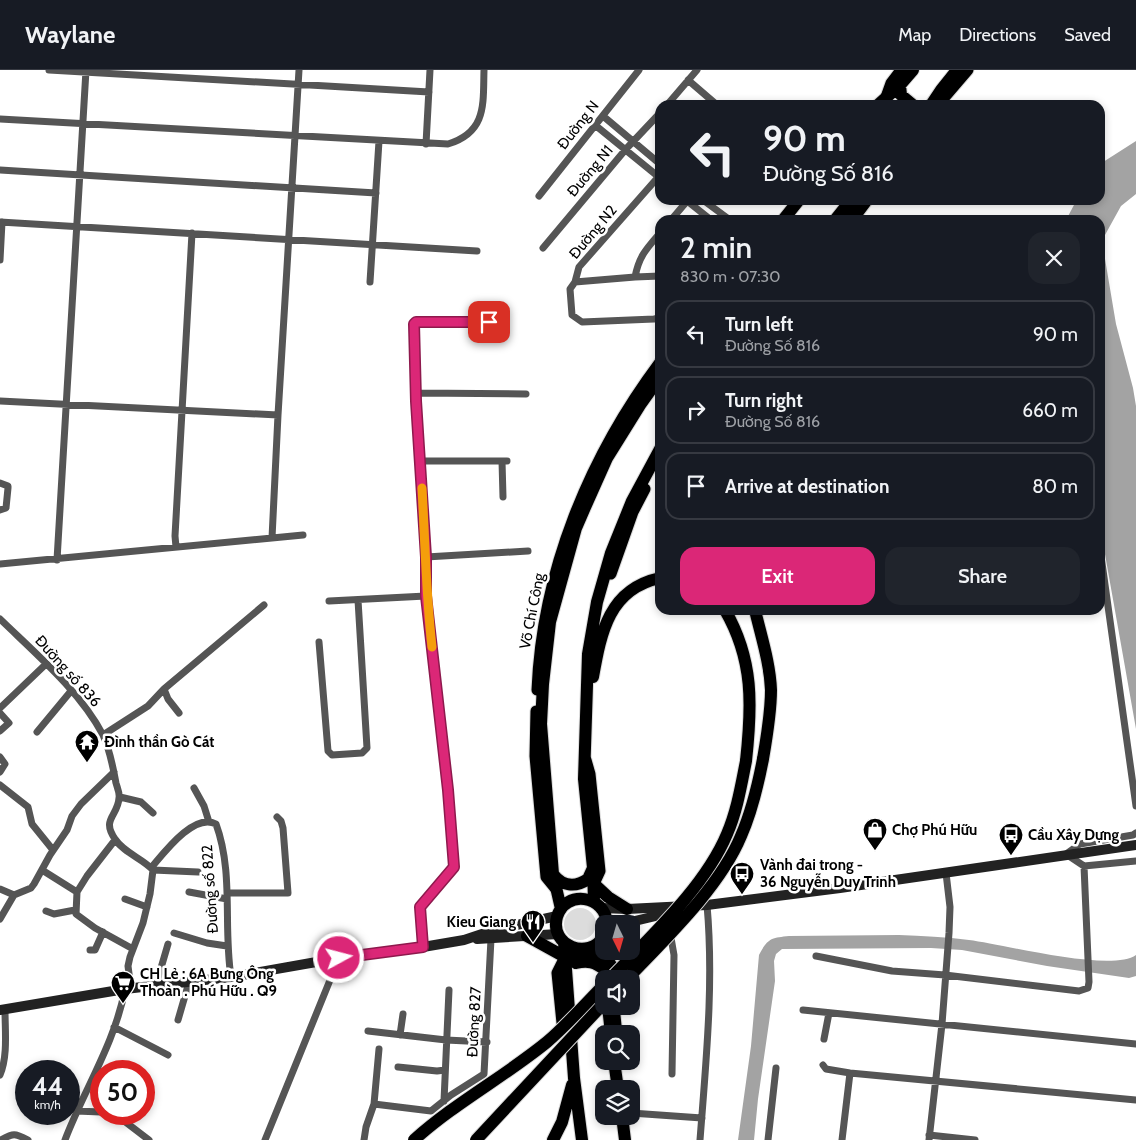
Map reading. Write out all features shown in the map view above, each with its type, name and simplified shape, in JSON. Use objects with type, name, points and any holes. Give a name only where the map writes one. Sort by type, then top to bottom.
[{"type":"highway","points":[[883,100],[913,70]]},
{"type":"highway","points":[[936,100],[957,70]]},
{"type":"highway","points":[[900,85],[901,95],[906,100]]},
{"type":"highway","points":[[787,215],[795,205]]},
{"type":"highway","points":[[839,215],[847,205]]},
{"type":"highway","name":"Võ Chí Công","points":[[561,938],[556,925],[559,912],[553,874],[539,699],[550,622],[576,528],[607,458],[636,403],[655,374]]},
{"type":"highway","points":[[598,905],[594,884],[584,779],[586,667],[597,602],[610,554],[632,501],[655,458]]},
{"type":"highway","points":[[586,693],[593,676],[606,621],[615,606],[629,591],[643,583],[655,579]]},
{"type":"highway","points":[[615,970],[686,897],[717,855],[727,835],[738,801],[750,727],[750,690],[740,643],[727,615]]},
{"type":"highway","points":[[635,970],[706,892],[726,864],[741,837],[755,799],[769,727],[771,689],[766,652],[756,615]]},
{"type":"highway","points":[[553,874],[562,883],[577,884],[588,879],[593,868]]},
{"type":"highway","points":[[555,888],[564,892],[576,892],[594,884]]},
{"type":"highway","points":[[594,884],[608,897],[627,909]]},
{"type":"highway","points":[[559,912],[565,904],[576,899],[588,899],[598,905],[606,915]]},
{"type":"highway","points":[[527,936],[565,957],[595,953]]},
{"type":"highway","points":[[561,938],[576,949],[584,949],[595,945]]},
{"type":"highway","points":[[561,938],[565,957],[574,1078],[582,1140]]},
{"type":"highway","points":[[566,976],[569,969],[583,961],[592,962],[601,970]]},
{"type":"highway","points":[[414,1140],[444,1114],[549,1041],[595,994]]},
{"type":"highway","points":[[476,1140],[595,1013]]},
{"type":"highway","points":[[553,1140],[562,1122],[574,1078]]},
{"type":"highway","points":[[623,1125],[625,1140]]},
{"type":"main road","points":[[882,100],[891,82],[901,70]]},
{"type":"main road","points":[[941,100],[968,70]]},
{"type":"main road","points":[[846,215],[854,205]]},
{"type":"main road","points":[[586,693],[603,599],[634,512],[655,468]]},
{"type":"main road","name":"Võ Chí Công","points":[[539,699],[535,756],[546,877],[555,888]]},
{"type":"main road","points":[[585,756],[590,774],[600,871],[594,884]]},
{"type":"main road","points":[[598,905],[627,909],[707,905],[840,888],[1136,845]]},
{"type":"main road","points":[[640,920],[707,905]]},
{"type":"main road","points":[[464,940],[559,912]]},
{"type":"main road","points":[[3,1010],[128,989],[232,977],[339,958],[464,940],[527,936],[561,938]]},
{"type":"main road","points":[[565,957],[558,972],[564,1037],[573,1053]]},
{"type":"main road","points":[[574,1078],[572,1102],[576,1140]]},
{"type":"street","points":[[49,70],[429,92]]},
{"type":"street","points":[[272,538],[299,70]]},
{"type":"street","points":[[426,144],[430,70]]},
{"type":"street","points":[[0,119],[295,137],[448,144],[464,138],[481,118],[483,111],[484,70]]},
{"type":"street","name":"Đường N","points":[[539,196],[639,70]]},
{"type":"street","points":[[671,100],[696,70]]},
{"type":"street","points":[[57,560],[86,71]]},
{"type":"street","points":[[688,80],[711,100]]},
{"type":"street","points":[[603,116],[655,160]]},
{"type":"street","name":"Đường N1","points":[[543,248],[632,142],[655,118]]},
{"type":"street","points":[[595,125],[655,174]]},
{"type":"street","points":[[370,282],[379,141]]},
{"type":"street","points":[[0,170],[376,192]]},
{"type":"street","name":"Đường N2","points":[[655,182],[579,267],[575,282],[570,289],[572,316],[582,322],[655,319]]},
{"type":"street","points":[[675,215],[683,205]]},
{"type":"street","points":[[693,205],[705,215]]},
{"type":"street","points":[[709,205],[723,215]]},
{"type":"street","points":[[0,260],[1,222],[477,251]]},
{"type":"street","points":[[176,547],[175,536],[192,233]]},
{"type":"street","points":[[635,277],[642,254],[655,239]]},
{"type":"street","points":[[575,282],[655,276]]},
{"type":"street","points":[[423,947],[420,907],[454,867],[447,780],[426,596],[426,557],[416,393],[414,322],[489,322]]},
{"type":"street","points":[[416,393],[526,394]]},
{"type":"street","points":[[0,401],[278,414]]},
{"type":"street","points":[[420,461],[505,461],[503,496]]},
{"type":"street","points":[[0,483],[8,486],[8,488],[6,508],[0,510]]},
{"type":"street","points":[[0,564],[303,536]]},
{"type":"street","points":[[426,557],[528,550]]},
{"type":"street","points":[[1105,585],[1136,806]]},
{"type":"street","points":[[329,601],[426,596]]},
{"type":"street","points":[[319,642],[328,751],[332,755],[362,753],[367,748],[358,600]]},
{"type":"street","points":[[103,736],[148,706],[164,689],[264,605]]},
{"type":"street","name":"Đường số 836","points":[[0,619],[46,664],[89,713],[103,736],[110,754],[120,797]]},
{"type":"street","points":[[0,708],[46,664]]},
{"type":"street","points":[[164,689],[168,699],[179,713]]},
{"type":"street","points":[[37,732],[71,691]]},
{"type":"street","points":[[0,713],[9,724],[0,731]]},
{"type":"street","points":[[0,757],[5,764],[0,772]]},
{"type":"street","points":[[0,919],[14,895],[31,888],[53,850],[62,839],[72,816],[81,804],[114,772]]},
{"type":"street","points":[[0,785],[29,809],[32,824],[53,850]]},
{"type":"street","points":[[194,788],[204,806],[209,822]]},
{"type":"street","points":[[153,813],[141,802],[120,797],[109,822],[109,827],[122,847],[152,869],[198,872]]},
{"type":"street","points":[[189,892],[227,896],[288,893],[281,821],[277,817]]},
{"type":"street","name":"Đường số 822","points":[[152,869],[177,837],[193,827],[209,822],[216,824],[224,854],[228,946],[232,977]]},
{"type":"street","points":[[1136,833],[1080,844],[1066,854],[1084,866],[1136,861]]},
{"type":"street","points":[[116,840],[87,876],[78,892],[75,910],[76,914],[83,920],[133,949]]},
{"type":"street","points":[[816,956],[892,971],[945,975],[1080,991],[1088,988],[1089,982],[1084,866]]},
{"type":"street","points":[[80,1103],[105,1052],[128,989],[128,966],[144,923],[150,894],[152,869]]},
{"type":"street","points":[[42,870],[78,892]]},
{"type":"street","points":[[946,873],[950,907],[949,933],[942,1024],[929,1138],[975,1140]]},
{"type":"street","points":[[0,888],[14,895]]},
{"type":"street","points":[[125,898],[147,906]]},
{"type":"street","points":[[700,1140],[710,1002],[707,905]]},
{"type":"street","points":[[46,911],[54,914],[75,910]]},
{"type":"street","points":[[670,913],[674,955],[672,1074]]},
{"type":"street","points":[[90,950],[95,950],[103,932]]},
{"type":"street","points":[[174,933],[228,946]]},
{"type":"street","name":"Đường 827","points":[[374,1104],[431,1111],[484,1074],[491,939]]},
{"type":"street","points":[[156,985],[168,944]]},
{"type":"street","points":[[265,1140],[339,958]]},
{"type":"street","points":[[178,1020],[188,981]]},
{"type":"street","points":[[444,1101],[449,990]]},
{"type":"street","points":[[0,1076],[3,1068],[5,1048],[3,1010]]},
{"type":"street","points":[[803,1010],[1136,1044]]},
{"type":"street","points":[[824,1039],[829,1013]]},
{"type":"street","points":[[400,1035],[403,1014]]},
{"type":"street","points":[[114,1027],[168,1055]]},
{"type":"street","points":[[368,1031],[446,1040],[487,1042]]},
{"type":"street","points":[[364,1140],[366,1127],[374,1104],[378,1049]]},
{"type":"street","points":[[823,1064],[826,1069],[850,1073],[1136,1100]]},
{"type":"street","points":[[398,1067],[437,1071],[445,1070]]},
{"type":"street","points":[[768,1140],[776,1068]]},
{"type":"street","points":[[842,1140],[850,1073]]},
{"type":"street","points":[[640,1114],[702,1118]]},
{"type":"street","points":[[65,1140],[71,1125]]},
{"type":"street","points":[[129,1125],[149,1140]]},
{"type":"street","points":[[3,1139],[14,1134],[28,1140]]},
{"type":"shaded area","points":[[1136,141],[1136,194],[1121,206],[1105,235],[1105,215],[1069,215],[1074,205],[1105,205],[1105,161]]},
{"type":"shaded area","points":[[1105,259],[1116,324],[1136,406],[1136,729],[1105,554]]},
{"type":"shaded area","points":[[580,908],[592,912],[595,918],[595,930],[592,936],[580,940],[568,936],[564,924],[568,912]]},
{"type":"shaded area","points":[[899,935],[969,940],[1056,956],[1104,961],[1123,960],[1136,955],[1136,976],[1129,978],[1047,966],[962,950],[931,948],[782,949],[776,954],[774,961],[775,981],[754,1140],[738,1140],[751,1046],[759,955],[765,945],[774,938],[789,936]]},
{"type":"slow traffic","points":[[422,488],[426,596],[432,647]]},
{"type":"place","name":"Đình thần Gò Cát","points":[[87,763]]},
{"type":"place","name":"Chợ Phú Hữu","points":[[875,851]]},
{"type":"place","name":"Cầu Xây Dựng","points":[[1011,856]]},
{"type":"place","name":"Vành đai trong - 36 Nguyễn Duy Trinh","points":[[742,895]]},
{"type":"place","name":"Kieu Giang","points":[[533,943]]},
{"type":"place","name":"CH Lẻ : 6A Bưng Ông Thoàn . Phú Hữu . Q9","points":[[123,1004]]},
{"type":"route","points":[[339,958],[423,947],[420,907],[454,867],[448,790],[426,596],[426,557],[416,401],[414,322],[489,322]]}]
